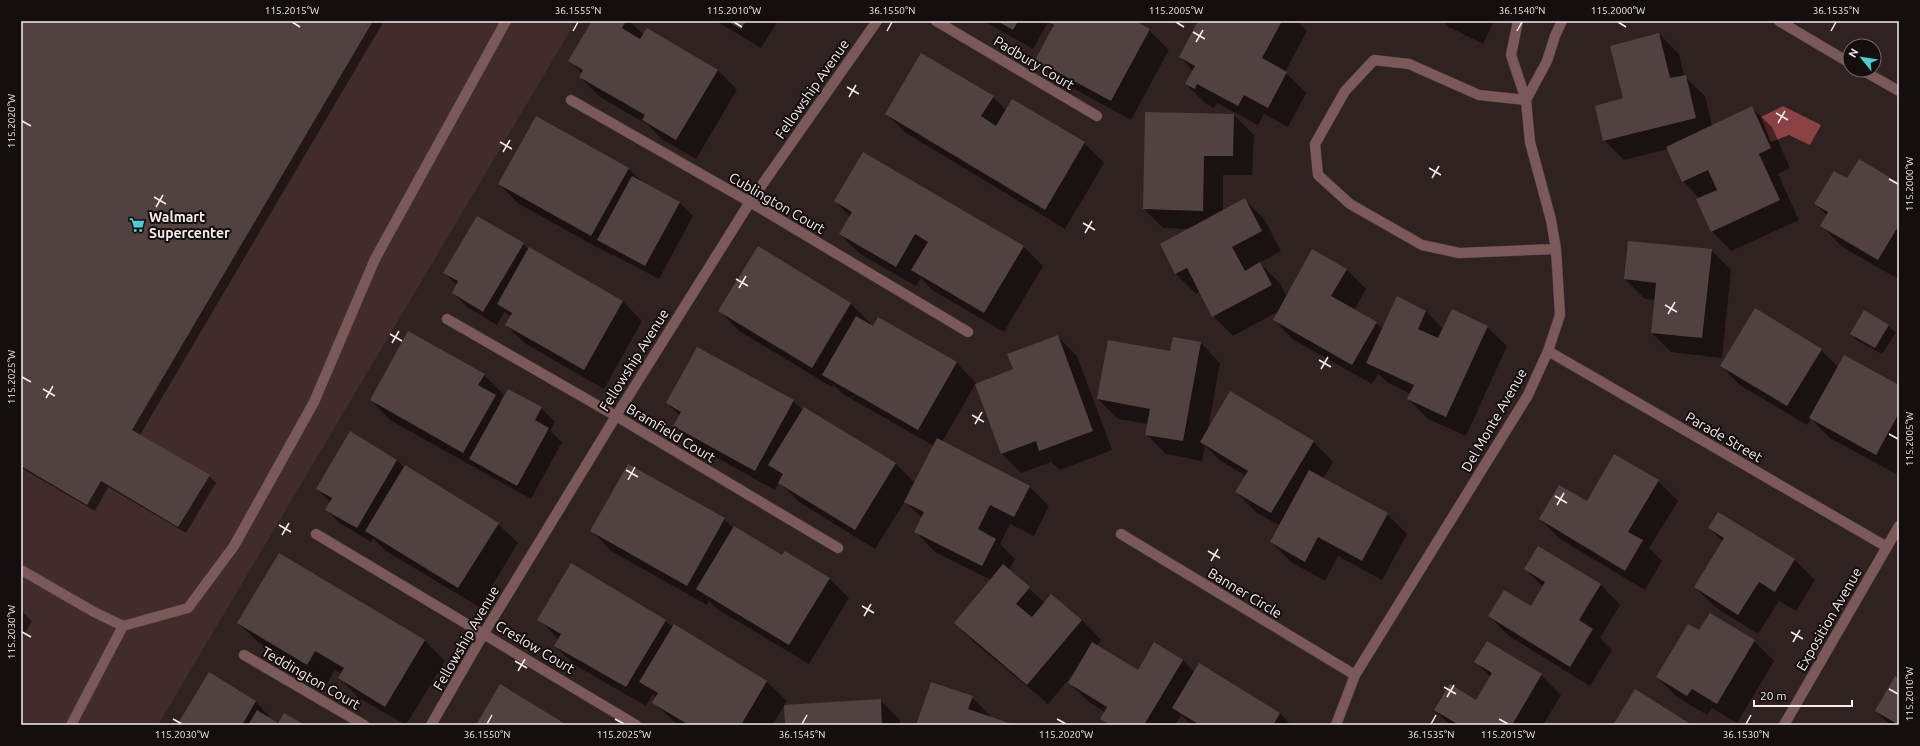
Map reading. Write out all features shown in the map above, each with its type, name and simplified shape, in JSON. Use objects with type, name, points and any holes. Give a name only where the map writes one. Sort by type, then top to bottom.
[{"type":"street","points":[[23,571],[94,612],[123,626],[188,608],[234,546],[314,402],[375,260],[506,21]]},
{"type":"street","name":"Fellowship Avenue","points":[[431,725],[484,633],[616,416],[750,202],[877,21]]},
{"type":"street","name":"Padbury Court","points":[[936,21],[1097,116]]},
{"type":"street","name":"Del Monte Avenue","points":[[1336,725],[1355,675],[1528,395],[1548,351],[1560,315],[1556,249],[1530,142],[1526,100],[1511,55],[1518,21]]},
{"type":"street","points":[[1556,249],[1459,253],[1422,245],[1350,204],[1318,175],[1315,144],[1345,91],[1374,60],[1409,64],[1479,95],[1526,100],[1547,61],[1555,36],[1562,21]]},
{"type":"street","points":[[1778,21],[1842,58]]},
{"type":"street","points":[[1876,78],[1899,91]]},
{"type":"street","name":"Cublington Court","points":[[571,100],[750,202],[968,332]]},
{"type":"street","name":"Bramfield Court","points":[[446,319],[616,416],[838,548]]},
{"type":"street","name":"Parade Street","points":[[1548,351],[1887,547]]},
{"type":"street","name":"Exposition Avenue","points":[[1784,725],[1899,526]]},
{"type":"street","name":"Creslow Court","points":[[316,534],[636,725]]},
{"type":"street","name":"Banner Circle","points":[[1121,534],[1355,675]]},
{"type":"street","points":[[71,725],[123,626]]},
{"type":"street","name":"Teddington Court","points":[[244,655],[364,725]]},
{"type":"shaded area","points":[[21,21],[576,21],[158,725],[21,725]]},
{"type":"shaded area","points":[[1783,106],[1821,125],[1810,145],[1789,135],[1771,142],[1761,117]]},
{"type":"building","name":"Walmart Supercenter","points":[[21,21],[373,21],[132,430],[210,475],[178,527],[101,481],[87,505],[21,466]]},
{"type":"building","points":[[592,21],[626,21],[622,28],[640,39],[647,28],[718,70],[676,140],[642,120],[645,115],[579,77],[583,70],[568,61]]},
{"type":"building","points":[[727,21],[746,21],[741,29]]},
{"type":"building","points":[[997,21],[1018,21],[1013,30]]},
{"type":"building","points":[[1046,21],[1135,21],[1150,29],[1111,101],[1035,60],[1054,25]]},
{"type":"building","points":[[1198,21],[1282,21],[1262,58],[1287,72],[1268,108],[1244,95],[1238,106],[1197,84],[1195,89],[1185,84],[1195,66],[1179,57]]},
{"type":"building","points":[[1659,33],[1670,78],[1686,75],[1696,118],[1603,141],[1595,106],[1623,98],[1610,46]]},
{"type":"building","points":[[921,53],[994,96],[981,116],[996,126],[1012,99],[1085,142],[1045,210],[885,114]]},
{"type":"building","points":[[1752,106],[1771,148],[1759,154],[1780,200],[1711,232],[1696,199],[1717,190],[1708,170],[1682,182],[1666,147]]},
{"type":"building","points":[[1145,112],[1234,114],[1233,156],[1204,156],[1203,211],[1143,209]]},
{"type":"building","points":[[536,116],[629,168],[591,236],[498,184]]},
{"type":"building","points":[[863,152],[1024,246],[984,313],[911,270],[928,242],[915,234],[896,267],[839,234],[852,212],[834,201]]},
{"type":"building","points":[[1859,159],[1899,183],[1899,225],[1878,260],[1820,226],[1828,212],[1814,204],[1834,171],[1847,178]]},
{"type":"building","points":[[632,176],[680,202],[645,266],[597,240]]},
{"type":"building","points":[[1245,198],[1262,231],[1232,247],[1245,271],[1260,262],[1272,285],[1212,317],[1187,268],[1175,274],[1160,244]]},
{"type":"building","points":[[477,216],[524,243],[483,312],[452,293],[458,281],[443,273]]},
{"type":"building","points":[[1628,241],[1712,249],[1702,338],[1651,333],[1656,283],[1624,279]]},
{"type":"building","points":[[758,246],[851,303],[812,368],[718,311]]},
{"type":"building","points":[[529,247],[623,301],[584,370],[505,325],[512,313],[497,304]]},
{"type":"building","points":[[1312,249],[1347,269],[1331,296],[1377,322],[1352,365],[1273,320]]},
{"type":"building","points":[[1397,296],[1426,311],[1418,329],[1438,338],[1452,309],[1488,326],[1446,417],[1407,399],[1414,385],[1366,363]]},
{"type":"building","points":[[1755,308],[1822,349],[1787,406],[1720,366]]},
{"type":"building","points":[[1864,310],[1889,325],[1875,348],[1850,334]]},
{"type":"building","points":[[856,316],[873,326],[878,317],[957,362],[918,430],[822,375]]},
{"type":"building","points":[[408,331],[485,374],[478,385],[496,395],[463,453],[370,400]]},
{"type":"building","points":[[1058,335],[1093,431],[1039,451],[1036,441],[1001,454],[975,384],[1013,369],[1007,354]]},
{"type":"building","points":[[1173,337],[1201,342],[1183,441],[1145,435],[1150,409],[1097,399],[1108,340],[1170,351]]},
{"type":"building","points":[[697,347],[794,400],[755,471],[673,426],[681,412],[666,403]]},
{"type":"building","points":[[1844,355],[1899,385],[1899,413],[1876,455],[1809,418]]},
{"type":"building","points":[[508,389],[542,407],[535,420],[549,428],[517,486],[469,459]]},
{"type":"building","points":[[1230,391],[1314,441],[1271,513],[1235,492],[1248,471],[1200,442]]},
{"type":"building","points":[[804,407],[896,463],[855,530],[778,483],[783,474],[768,465]]},
{"type":"building","points":[[350,431],[397,460],[357,528],[325,510],[332,498],[316,489]]},
{"type":"building","points":[[937,438],[1030,486],[1014,517],[990,505],[978,529],[996,539],[982,566],[914,532],[924,512],[904,502]]},
{"type":"building","points":[[1614,454],[1659,480],[1628,532],[1643,540],[1625,571],[1539,519],[1559,485],[1587,501]]},
{"type":"building","points":[[628,464],[725,518],[687,586],[590,531]]},
{"type":"building","points":[[405,465],[499,523],[458,588],[365,531]]},
{"type":"building","points":[[1309,470],[1388,513],[1362,561],[1318,537],[1305,562],[1270,542]]},
{"type":"building","points":[[1718,512],[1795,559],[1775,592],[1759,582],[1738,615],[1694,587],[1724,538],[1708,528]]},
{"type":"building","points":[[734,526],[782,555],[785,551],[830,578],[789,645],[696,589]]},
{"type":"building","points":[[1538,546],[1601,584],[1579,620],[1593,629],[1570,667],[1488,616],[1504,590],[1531,606],[1545,582],[1524,569]]},
{"type":"building","points":[[279,553],[425,640],[385,707],[338,678],[344,668],[315,651],[307,665],[237,623]]},
{"type":"building","points":[[571,563],[666,620],[626,687],[554,646],[561,634],[537,620]]},
{"type":"building","points":[[1003,564],[1030,587],[1016,604],[1032,617],[1051,594],[1082,620],[1027,685],[954,623]]},
{"type":"building","points":[[1710,613],[1755,640],[1717,704],[1692,689],[1687,696],[1656,677],[1688,624],[1699,630]]},
{"type":"building","points":[[674,624],[767,681],[741,725],[689,725],[652,703],[658,693],[639,682]]},
{"type":"building","points":[[1487,641],[1542,674],[1512,725],[1459,725],[1434,710],[1450,684],[1476,700],[1492,673],[1474,662]]},
{"type":"building","points":[[1092,642],[1138,670],[1154,642],[1183,660],[1144,725],[1110,725],[1100,719],[1107,707],[1068,683]]},
{"type":"building","points":[[1199,663],[1280,713],[1273,725],[1200,725],[1172,708]]},
{"type":"building","points":[[209,672],[256,701],[242,725],[177,725]]},
{"type":"building","points":[[1895,676],[1899,678],[1899,725],[1875,711]]},
{"type":"building","points":[[931,682],[973,696],[968,709],[1015,725],[916,725]]},
{"type":"building","points":[[500,684],[567,725],[476,725]]},
{"type":"building","points":[[1635,689],[1692,725],[1613,725]]},
{"type":"building","points":[[881,699],[882,725],[785,725],[784,705]]},
{"type":"building","points":[[257,710],[278,723],[284,713],[305,725],[248,725]]},
{"type":"place","name":"Walmart Supercenter","points":[[137,225]]}]
